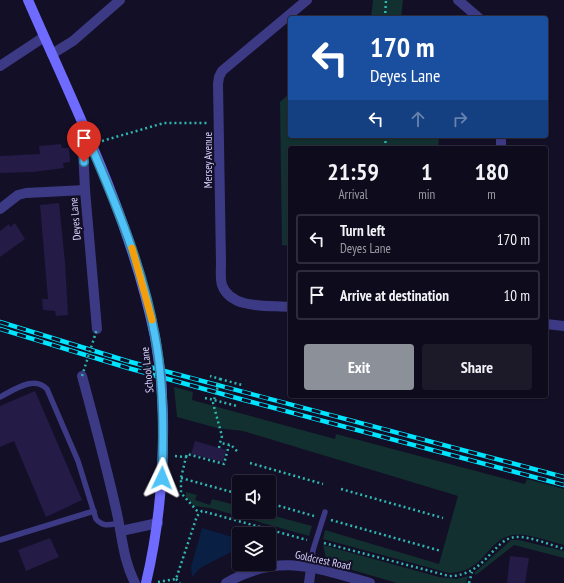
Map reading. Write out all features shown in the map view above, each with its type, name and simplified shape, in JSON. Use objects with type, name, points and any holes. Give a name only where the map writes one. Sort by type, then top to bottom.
[{"type":"street","points":[[28,0],[89,141]]},
{"type":"street","points":[[52,54],[73,41],[120,0]]},
{"type":"street","name":"Mersey Avenue","points":[[288,307],[243,304],[228,294],[222,285],[220,263],[218,84],[222,71],[307,0]]},
{"type":"street","points":[[458,0],[477,16]]},
{"type":"street","points":[[0,66],[44,37]]},
{"type":"street","name":"Deyes Lane","points":[[89,141],[83,149],[97,329]]},
{"type":"street","name":"School Lane","points":[[89,141],[128,235],[148,301],[161,376],[163,416],[162,478],[158,523],[146,581]]},
{"type":"street","points":[[0,208],[18,195],[26,193],[85,190]]},
{"type":"street","points":[[548,324],[564,326]]},
{"type":"street","points":[[82,376],[120,527],[127,567],[135,583]]},
{"type":"street","points":[[120,527],[158,523]]},
{"type":"street","name":"Goldcrest Road","points":[[226,583],[238,576],[266,566],[293,564],[370,583]]},
{"type":"street","points":[[309,583],[311,568]]},
{"type":"lane","points":[[0,397],[33,382],[42,384],[47,389],[78,461],[94,511],[100,524],[105,526],[120,527]]},
{"type":"lane","points":[[0,540],[94,511]]},
{"type":"lane","points":[[311,568],[313,550],[324,512]]},
{"type":"path","points":[[385,16],[386,0]]},
{"type":"path","points":[[99,142],[164,123],[219,123]]},
{"type":"path","points":[[82,376],[97,329]]},
{"type":"path","points":[[210,376],[242,385]]},
{"type":"path","points":[[219,448],[220,432],[214,400],[220,379]]},
{"type":"path","points":[[205,398],[237,406]]},
{"type":"path","points":[[220,443],[229,445],[237,452]]},
{"type":"path","points":[[175,456],[186,457],[187,454],[224,464],[229,445]]},
{"type":"path","points":[[186,457],[181,478],[183,497],[199,513]]},
{"type":"path","points":[[250,463],[323,484]]},
{"type":"path","points":[[181,478],[232,492]]},
{"type":"path","points":[[341,489],[443,518]]},
{"type":"path","points":[[276,505],[315,516]]},
{"type":"path","points":[[199,513],[207,511],[310,540]]},
{"type":"path","points":[[176,579],[199,513]]},
{"type":"path","points":[[330,520],[441,552]]},
{"type":"path","points":[[322,543],[449,576],[457,576],[472,571],[504,542],[512,537],[520,537],[564,549]]},
{"type":"path","points":[[469,583],[472,571]]},
{"type":"path","points":[[146,581],[161,582],[176,579]]},
{"type":"path","points":[[176,579],[180,583]]},
{"type":"green space","points":[[373,0],[403,0],[401,16],[371,16]]},
{"type":"green space","points":[[288,95],[288,138],[439,138],[438,146],[288,146],[288,246],[282,245],[280,102]]},
{"type":"green space","points":[[174,387],[193,392],[192,400],[335,439],[336,434],[525,484],[527,479],[564,489],[564,545],[531,536],[518,534],[513,535],[504,538],[497,543],[471,568],[461,572],[449,573],[323,539],[325,530],[439,564],[458,496],[243,431],[217,428],[177,417]]},
{"type":"green space","points":[[186,492],[197,495],[195,500],[210,505],[212,499],[232,504],[232,514],[210,508],[194,506],[186,497]]},
{"type":"green space","points":[[276,516],[312,526],[309,536],[249,519],[276,519]]},
{"type":"green space","points":[[511,540],[519,540],[564,551],[564,558],[514,545],[476,575],[474,573]]},
{"type":"green space","points":[[323,545],[439,577],[457,579],[468,576],[466,583],[397,583],[335,565],[326,558]]},
{"type":"water","points":[[202,528],[232,537],[232,552],[200,568],[192,577],[191,567]]},
{"type":"building","points":[[61,144],[62,148],[69,148],[70,162],[63,163],[64,168],[33,172],[0,173],[0,156],[40,154],[39,146]]},
{"type":"building","points":[[59,203],[65,262],[68,315],[56,316],[55,311],[43,310],[42,299],[48,299],[40,205]]},
{"type":"building","points":[[15,223],[25,239],[0,257],[0,231],[9,224],[10,227]]},
{"type":"building","points":[[35,391],[82,500],[46,517],[14,441],[0,447],[0,406]]},
{"type":"building","points":[[195,441],[226,450],[223,462],[191,454]]},
{"type":"building","points":[[50,538],[59,557],[26,571],[18,550]]},
{"type":"building","points":[[510,556],[529,558],[525,583],[507,583]]},
{"type":"railway","points":[[0,322],[127,361],[564,477]]},
{"type":"railway","points":[[0,329],[128,368],[564,485]]},
{"type":"slow traffic","points":[[132,248],[150,308],[152,320]]},
{"type":"route","points":[[84,162],[83,149],[89,141],[128,235],[150,308],[161,376],[164,446],[162,478]]}]
